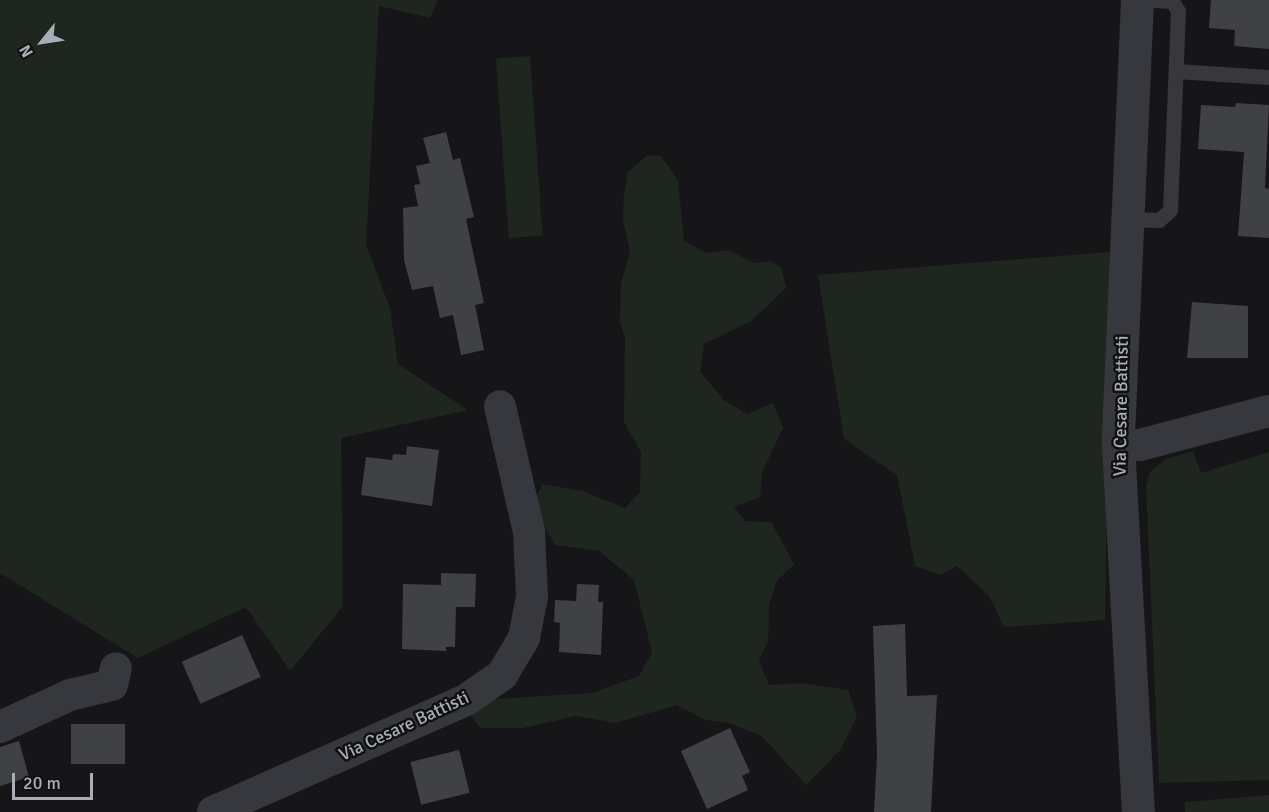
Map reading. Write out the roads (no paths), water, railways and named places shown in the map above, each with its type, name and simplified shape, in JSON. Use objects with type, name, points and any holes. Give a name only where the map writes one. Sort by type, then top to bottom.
[{"type":"street","name":"Via Cesare Battisti","points":[[1137,0],[1118,444],[1138,812]]},
{"type":"street","name":"Via Cesare Battisti","points":[[213,812],[466,700],[502,675],[524,638],[532,597],[529,532],[500,406]]},
{"type":"street","points":[[1118,444],[1140,445],[1269,411]]},
{"type":"street","points":[[0,727],[70,695],[112,685],[116,668]]},
{"type":"lane","points":[[1128,219],[1159,220],[1170,210],[1176,71],[1176,3],[1154,0]]},
{"type":"lane","points":[[1176,71],[1269,77]]}]
